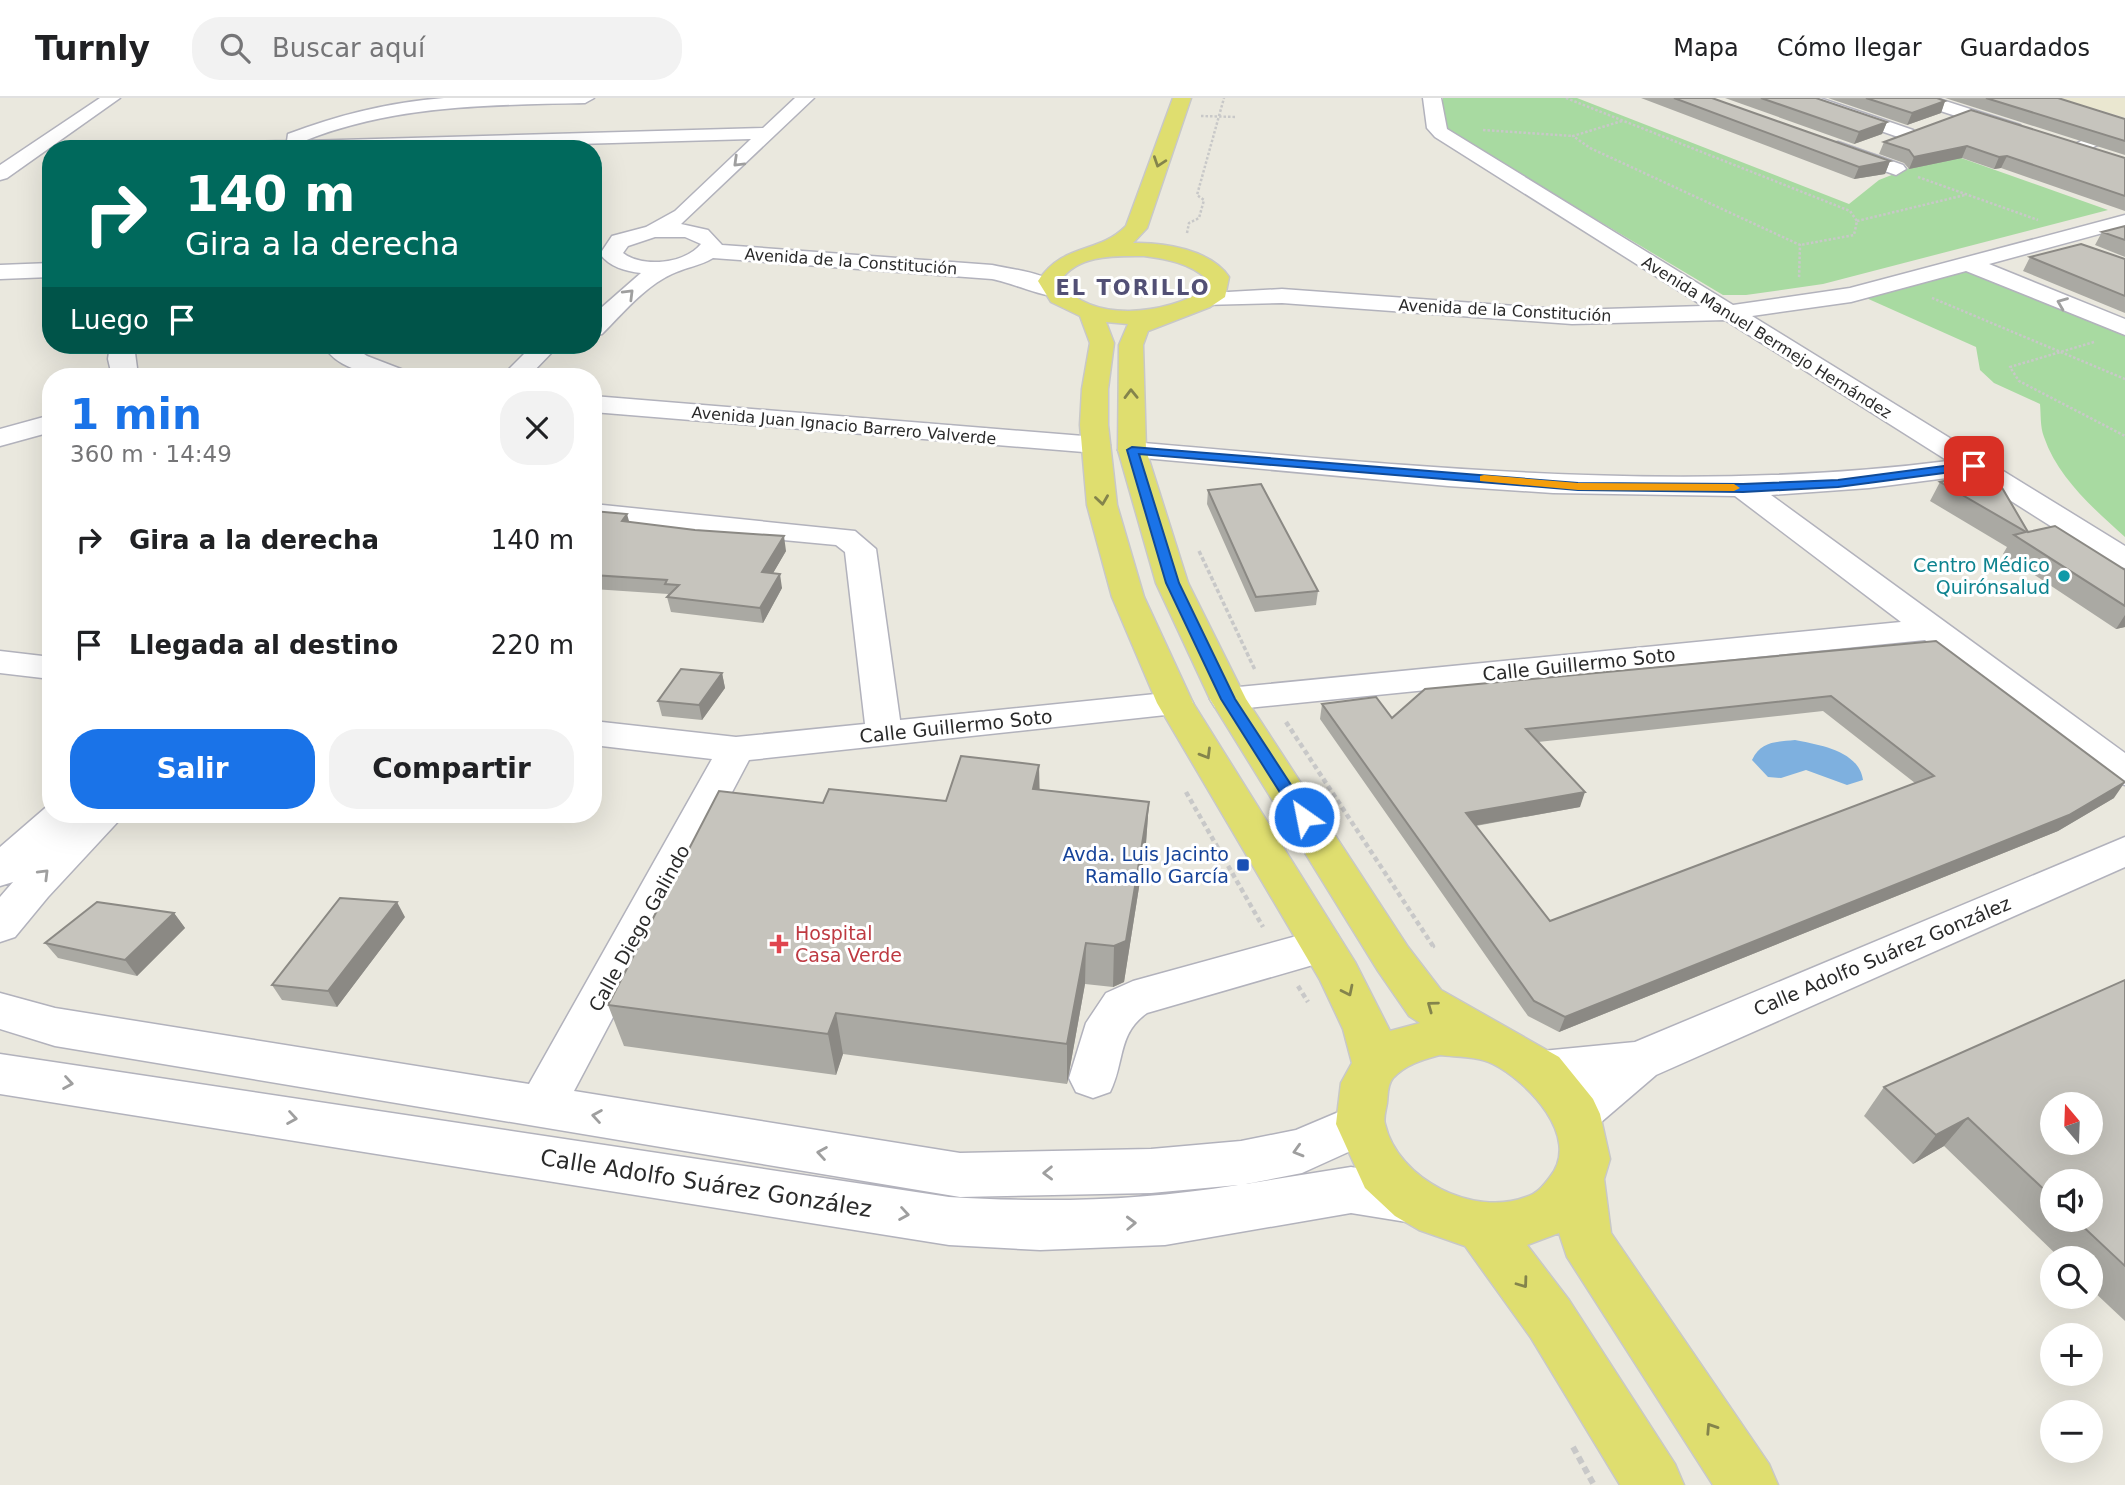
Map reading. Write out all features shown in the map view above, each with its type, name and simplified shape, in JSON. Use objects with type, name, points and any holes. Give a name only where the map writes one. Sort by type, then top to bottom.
[{"type":"main road","points":[[1161,229],[1192,259],[1218,277],[1217,292],[1210,300],[1192,309],[1166,315],[1132,318],[1090,312],[1067,303],[1052,291],[1049,281],[1054,271],[1066,262],[1124,240],[1136,228],[1182,98]]},
{"type":"main road","points":[[1090,253],[1178,247]]},
{"type":"main road","points":[[1090,312],[1102,343],[1095,389],[1096,445],[1102,505],[1112,545],[1143,635],[1175,703],[1330,960],[1366,1029],[1376,1065]]},
{"type":"main road","points":[[1166,315],[1138,327],[1131,345],[1132,450],[1172,583],[1228,699],[1393,960],[1425,1003],[1542,1071],[1576,1114],[1585,1160],[1579,1179],[1559,1205],[1535,1220],[1483,1228],[1437,1213],[1413,1200],[1383,1172],[1360,1124],[1365,1083],[1376,1065],[1398,1048],[1440,1036],[1490,1043]]},
{"type":"main road","points":[[1579,1179],[1586,1240],[1748,1485]]},
{"type":"main road","points":[[1483,1228],[1550,1319],[1654,1485]]},
{"type":"street","points":[[50,140],[111,98]]},
{"type":"street","points":[[293,140],[315,127],[364,112],[455,100],[585,98]]},
{"type":"street","points":[[602,255],[620,255],[682,215],[805,98]]},
{"type":"street","points":[[602,320],[639,284],[669,266],[689,262],[705,243],[699,225],[826,98]]},
{"type":"street","points":[[1432,98],[1436,128]]},
{"type":"street","points":[[1804,98],[1919,130]]},
{"type":"street","points":[[1919,98],[2026,132]]},
{"type":"street","points":[[423,140],[455,100]]},
{"type":"street","points":[[1853,154],[1965,113]]},
{"type":"street","points":[[2099,113],[2125,121]]},
{"type":"street","points":[[2100,156],[2069,146],[2125,126]]},
{"type":"street","name":"Avenida Manuel Bermejo Hernández","points":[[1436,128],[1721,309],[2125,559]]},
{"type":"street","points":[[580,140],[768,133]]},
{"type":"street","points":[[1815,140],[1896,169]]},
{"type":"street","points":[[0,174],[42,145]]},
{"type":"street","points":[[29,154],[42,153]]},
{"type":"street","name":"Avenida de la Constitución","points":[[1210,300],[1282,296],[1572,317],[1721,309],[1851,295],[1966,264],[2125,212]]},
{"type":"street","name":"Avenida de la Constitución","points":[[1218,277],[1246,285],[1509,303],[1721,309],[1841,287],[2058,234],[2125,221]]},
{"type":"street","name":"Avenida de la Constitución","points":[[653,232],[674,230],[705,243],[992,272],[1026,279],[1052,291]]},
{"type":"street","points":[[2058,234],[2093,255]]},
{"type":"street","points":[[602,250],[669,266]]},
{"type":"street","points":[[602,292],[612,283],[620,255]]},
{"type":"street","name":"Avenida de la Constitución","points":[[992,272],[1066,262]]},
{"type":"street","points":[[1966,264],[2125,328]]},
{"type":"street","points":[[0,272],[42,270]]},
{"type":"street","points":[[349,354],[378,368]]},
{"type":"street","points":[[527,368],[551,354]]},
{"type":"street","name":"Avenida Juan Ignacio Barrero Valverde","points":[[602,405],[1096,445]]},
{"type":"street","points":[[0,438],[42,426]]},
{"type":"street","points":[[1132,450],[1578,486],[1743,488],[1838,484],[1974,466]]},
{"type":"street","points":[[1743,488],[2125,772]]},
{"type":"street","points":[[602,514],[844,537],[860,549],[884,733]]},
{"type":"street","name":"Calle Guillermo Soto","points":[[1228,699],[1930,629]]},
{"type":"street","points":[[0,662],[42,667]]},
{"type":"street","name":"Calle Guillermo Soto","points":[[602,734],[736,749],[1175,703]]},
{"type":"street","name":"Calle Diego Galindo","points":[[541,1107],[736,749]]},
{"type":"street","points":[[0,871],[51,823]]},
{"type":"street","points":[[0,926],[33,886],[97,823]]},
{"type":"street","name":"Calle Adolfo Suárez González","points":[[1576,1114],[1639,1061],[2125,850]]},
{"type":"street","points":[[1093,1077],[1107,1022],[1117,1008],[1133,999],[1330,960]]},
{"type":"street","points":[[0,1011],[55,1027],[960,1175],[1151,1171],[1241,1163],[1302,1151],[1360,1124]]},
{"type":"street","name":"Calle Adolfo Suárez González","points":[[1542,1071],[1639,1061]]},
{"type":"street","name":"Calle Adolfo Suárez González","points":[[0,1074],[949,1221],[1040,1226],[1165,1222],[1351,1190],[1413,1200]]},
{"type":"path","points":[[1178,247],[1189,223],[1199,218],[1204,200],[1197,195],[1224,98]]},
{"type":"path","points":[[1566,98],[1850,211],[1857,221],[1854,234],[1800,245],[1590,148],[1573,136]]},
{"type":"path","points":[[1436,128],[1573,136],[1622,120]]},
{"type":"path","points":[[1896,169],[1966,194],[2058,234]]},
{"type":"path","points":[[1857,221],[1966,194]]},
{"type":"path","points":[[1800,245],[1800,293]]},
{"type":"path","points":[[1897,282],[2125,379]]},
{"type":"path","points":[[2057,351],[2010,367],[2019,380],[2125,436]]},
{"type":"path","points":[[1199,550],[1268,695],[1433,946],[1393,960]]},
{"type":"path","points":[[1298,985],[1330,960]]},
{"type":"shaded area","points":[[2059,98],[2125,98],[2125,116],[2123,117]]},
{"type":"green space","points":[[1443,98],[1577,98],[1849,204],[1879,180],[1947,153],[2108,210],[1823,284],[1746,295],[1723,295],[1451,133],[1443,123]]},
{"type":"green space","points":[[1970,269],[2125,333],[2125,537],[2078,492],[2058,466],[2043,433],[2040,404],[1994,383],[1980,370],[1976,347],[1864,297]]},
{"type":"water","points":[[1795,740],[1826,747],[1846,756],[1860,770],[1863,780],[1847,785],[1806,770],[1781,778],[1768,777],[1752,760],[1764,746]]},
{"type":"building","points":[[1674,98],[1712,98],[1890,161],[1859,167]]},
{"type":"building","points":[[1761,98],[1816,98],[1887,122],[1859,132]]},
{"type":"building","points":[[1866,98],[1937,98],[1945,101],[1912,113]]},
{"type":"building","points":[[1986,98],[2058,98],[2125,119],[2125,141]]},
{"type":"building","points":[[1971,110],[2125,158],[2125,196],[2007,156],[1999,157],[1967,146],[1914,157],[1909,150],[1884,142]]},
{"type":"building","points":[[2125,226],[2125,240],[2102,232]]},
{"type":"building","points":[[2081,244],[2125,259],[2125,296],[2030,257]]},
{"type":"building","points":[[1979,473],[2001,486],[2028,532],[2055,526],[2125,570],[2125,606],[2014,535],[2026,532],[1940,482]]},
{"type":"building","points":[[1261,484],[1318,591],[1256,597],[1208,490]]},
{"type":"building","points":[[602,512],[627,514],[622,521],[695,530],[784,536],[762,572],[780,574],[760,608],[667,597],[679,585],[665,584],[667,580],[602,576]]},
{"type":"building","points":[[1936,641],[2125,782],[2069,815],[1565,1017],[1534,1001],[1322,704],[1376,697],[1392,718],[1425,689]],"holes":[[[1831,696],[1934,776],[1550,921],[1466,813],[1585,792],[1526,729]]]},
{"type":"building","points":[[681,669],[722,673],[699,705],[658,701]]},
{"type":"building","name":"Hospital Casa Verde","points":[[961,756],[1039,765],[1033,789],[1149,802],[1126,941],[1114,946],[1086,943],[1067,1044],[836,1013],[828,1034],[608,1005],[719,791],[823,803],[829,789],[946,801]]},
{"type":"building","points":[[340,898],[397,902],[328,991],[272,985]]},
{"type":"building","points":[[97,902],[174,913],[125,960],[45,943]]},
{"type":"building","points":[[2125,980],[2125,1266],[2089,1232],[2103,1232],[2103,1169],[2040,1169],[2040,1186],[1968,1118],[1936,1135],[1884,1087]]},
{"type":"slow traffic","points":[[1484,479],[1578,486],[1734,488]]},
{"type":"place","name":"Centro Médico Quirónsalud","points":[[2064,576]]},
{"type":"place","name":"Avda. Luis Jacinto Ramallo García","points":[[1243,865]]},
{"type":"place","name":"Hospital Casa Verde","points":[[779,944]]},
{"type":"district","name":"EL TORILLO","points":[[1133,288]]},
{"type":"route","points":[[1304,817],[1228,699],[1172,583],[1132,450],[1578,486],[1743,488],[1838,484],[1974,466]]}]
